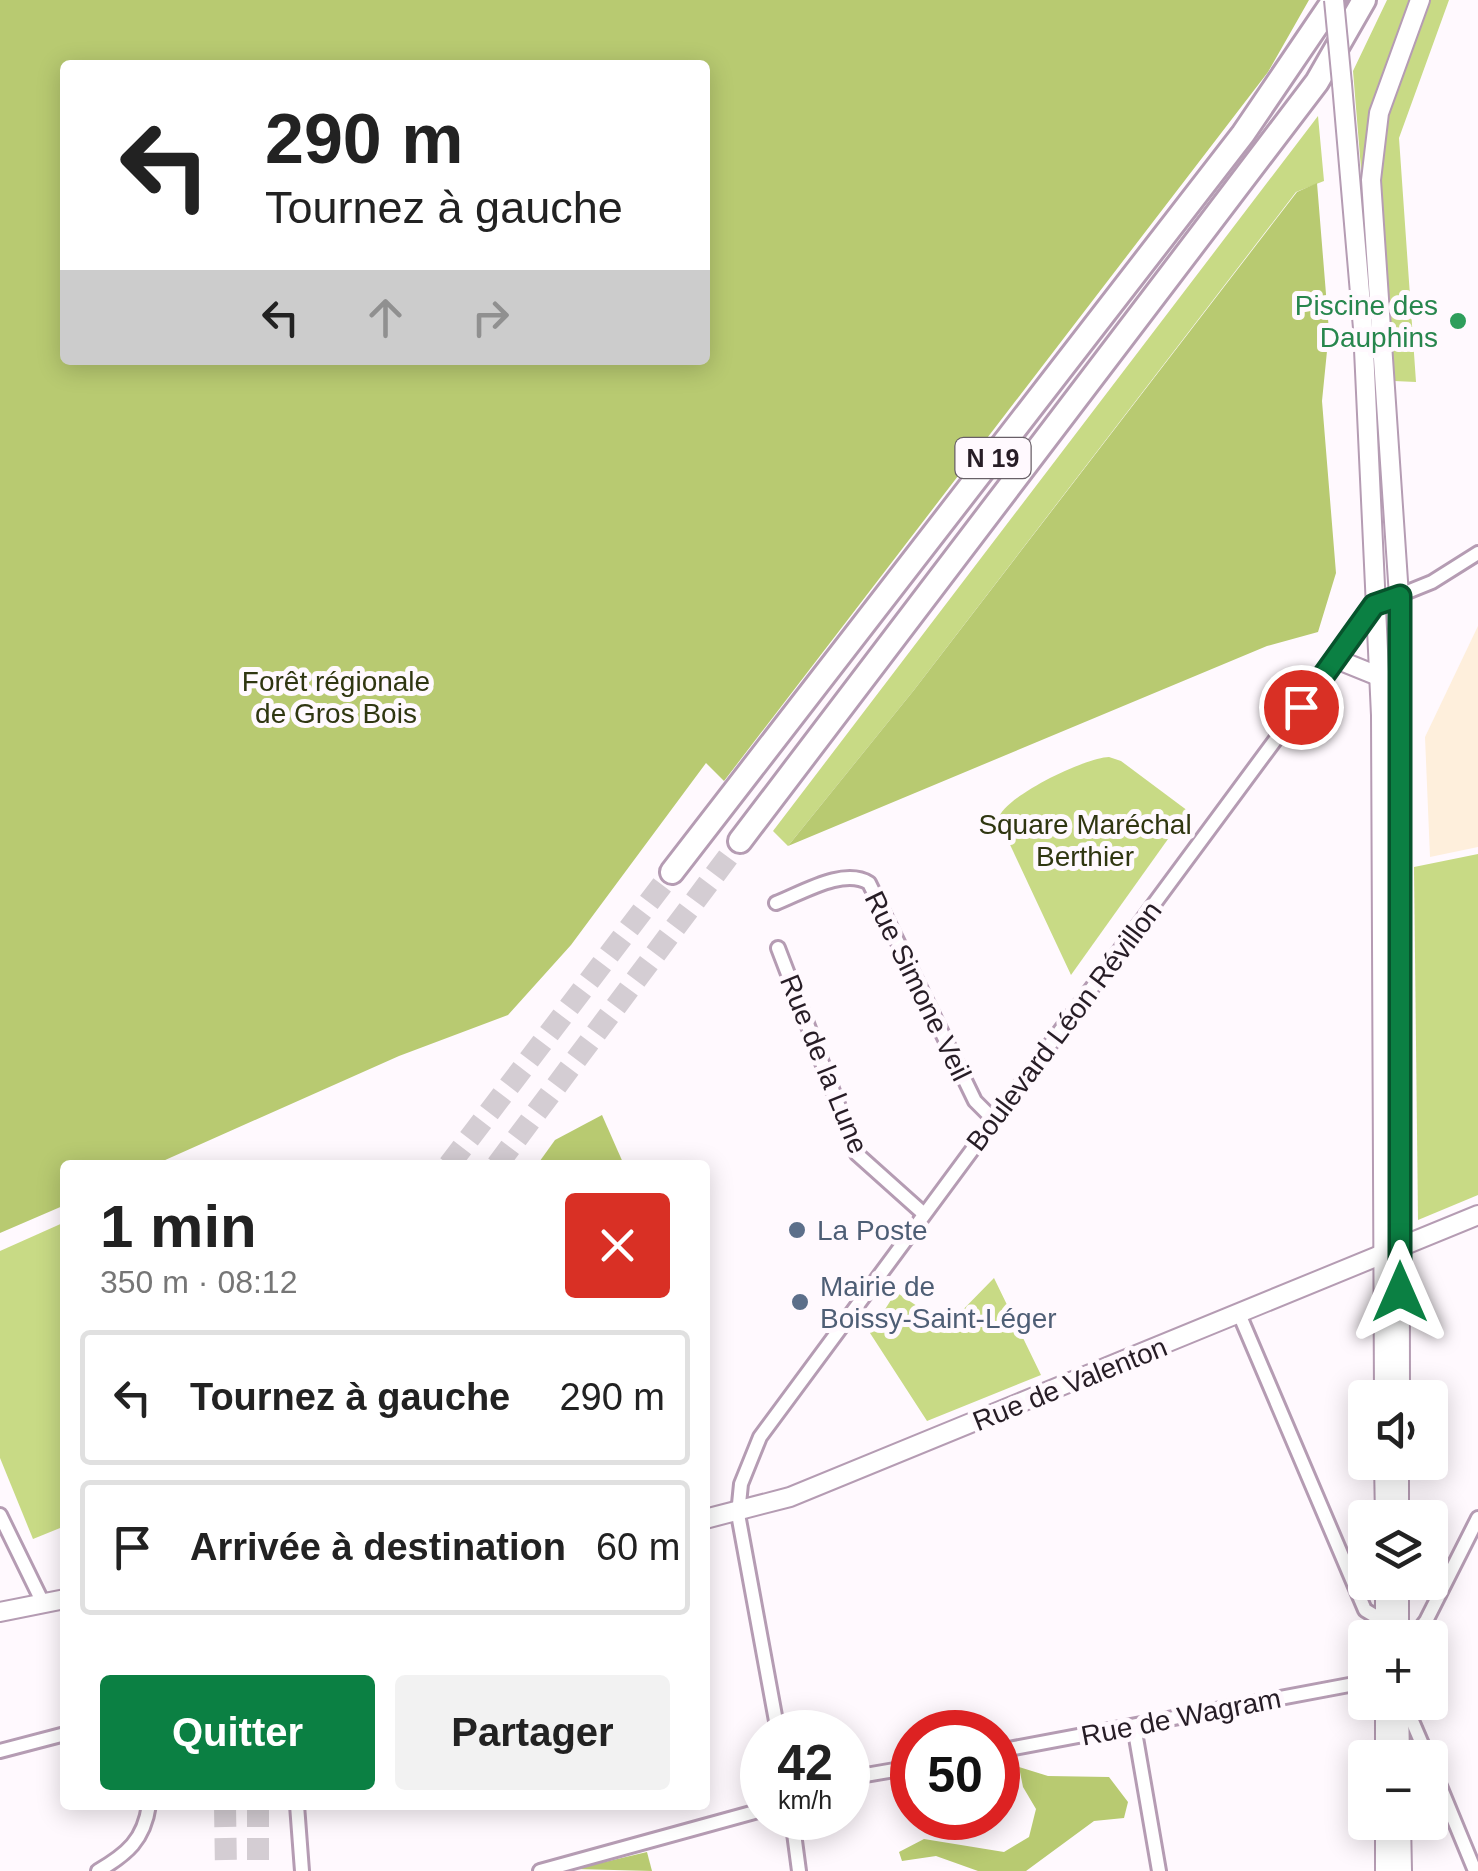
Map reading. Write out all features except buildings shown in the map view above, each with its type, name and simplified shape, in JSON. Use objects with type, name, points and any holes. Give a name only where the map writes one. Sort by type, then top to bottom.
[{"type":"highway","name":"N 19","points":[[672,872],[1231,149],[1334,0]]},
{"type":"highway","name":"N 19","points":[[740,841],[1317,82],[1364,0]]},
{"type":"main road","points":[[1334,0],[1362,328],[1378,676],[1392,1253],[1399,1380]]},
{"type":"main road","points":[[1385,1380],[1392,1253],[1400,596],[1371,180],[1379,113],[1420,0]]},
{"type":"main road","points":[[1336,659],[1378,676]]},
{"type":"main road","name":"Rue de Valenton","points":[[710,1518],[738,1514],[1240,1316],[1478,1215]]},
{"type":"main road","points":[[0,1612],[60,1600]]},
{"type":"main road","points":[[1385,1840],[1385,1871]]},
{"type":"main road","points":[[1401,1840],[1402,1871]]},
{"type":"street","points":[[1374,605],[1432,582],[1478,553]]},
{"type":"street","name":"Boulevard Léon Révillon","points":[[738,1514],[741,1484],[754,1448],[1374,605]]},
{"type":"street","name":"Rue Simone Veil","points":[[776,904],[845,876],[858,876],[869,883],[975,1100],[994,1120]]},
{"type":"street","name":"Rue de la Lune","points":[[778,948],[857,1154],[924,1214]]},
{"type":"street","points":[[1240,1316],[1364,1610],[1374,1620]]},
{"type":"street","points":[[738,1514],[774,1710]]},
{"type":"street","points":[[0,1515],[42,1602]]},
{"type":"street","points":[[1427,1620],[1478,1518]]},
{"type":"street","name":"Rue de Wagram","points":[[1020,1747],[1348,1685]]},
{"type":"street","points":[[1134,1726],[1158,1871]]},
{"type":"street","points":[[0,1751],[60,1735]]},
{"type":"street","points":[[1448,1806],[1475,1871]]},
{"type":"street","points":[[98,1871],[126,1854],[140,1838],[148,1810]]},
{"type":"street","points":[[297,1810],[302,1871]]},
{"type":"street","points":[[540,1871],[740,1816]]},
{"type":"street","points":[[795,1840],[799,1871]]},
{"type":"shaded area","points":[[1478,626],[1478,847],[1430,857],[1425,737]]},
{"type":"green space","name":"Forêt régionale de Gros Bois","points":[[0,0],[1309,0],[1268,72],[724,781],[706,763],[571,945],[508,1015],[399,1056],[165,1160],[60,1160],[60,1207],[0,1233]]},
{"type":"green space","points":[[1387,0],[1410,0],[1369,123],[1362,181],[1353,71]]},
{"type":"green space","points":[[1430,0],[1449,0],[1399,138],[1416,382],[1394,381],[1379,255],[1378,160],[1391,96]]},
{"type":"green space","points":[[1318,116],[1324,181],[1296,192],[914,690],[788,846],[773,831]]},
{"type":"green space","points":[[1317,183],[1329,331],[1322,401],[1336,573],[1318,632],[1267,646],[788,846],[914,690],[1297,192]]},
{"type":"green space","name":"Square Maréchal Berthier","points":[[1109,757],[1121,761],[1188,811],[1071,975],[998,819],[1015,800],[1047,780]]},
{"type":"green space","points":[[1478,854],[1478,1195],[1418,1220],[1414,867]]},
{"type":"green space","points":[[602,1115],[622,1160],[541,1160],[555,1140]]},
{"type":"green space","points":[[60,1224],[60,1528],[33,1539],[0,1458],[0,1251]]},
{"type":"green space","points":[[994,1278],[1041,1375],[927,1421],[870,1333],[896,1292],[947,1326]]},
{"type":"green space","points":[[1020,1767],[1048,1776],[1109,1777],[1128,1802],[1124,1818],[1094,1821],[1026,1871],[978,1871],[936,1856],[902,1861],[899,1852],[922,1840],[1004,1852],[1029,1837],[1036,1809],[1023,1787]]},
{"type":"green space","points":[[647,1852],[652,1871],[575,1869]]},
{"type":"tunnel","points":[[501,1160],[740,841]]},
{"type":"tunnel","points":[[453,1160],[672,872]]},
{"type":"tunnel","points":[[225,1810],[226,1871]]},
{"type":"tunnel","points":[[258,1810],[258,1871]]},
{"type":"place","name":"Piscine des Dauphins","points":[[1458,321]]},
{"type":"place","name":"La Poste","points":[[797,1230]]},
{"type":"place","name":"Mairie de Boissy-Saint-Léger","points":[[800,1302]]},
{"type":"route","points":[[1301,707],[1374,605],[1400,596],[1400,1292]]}]
